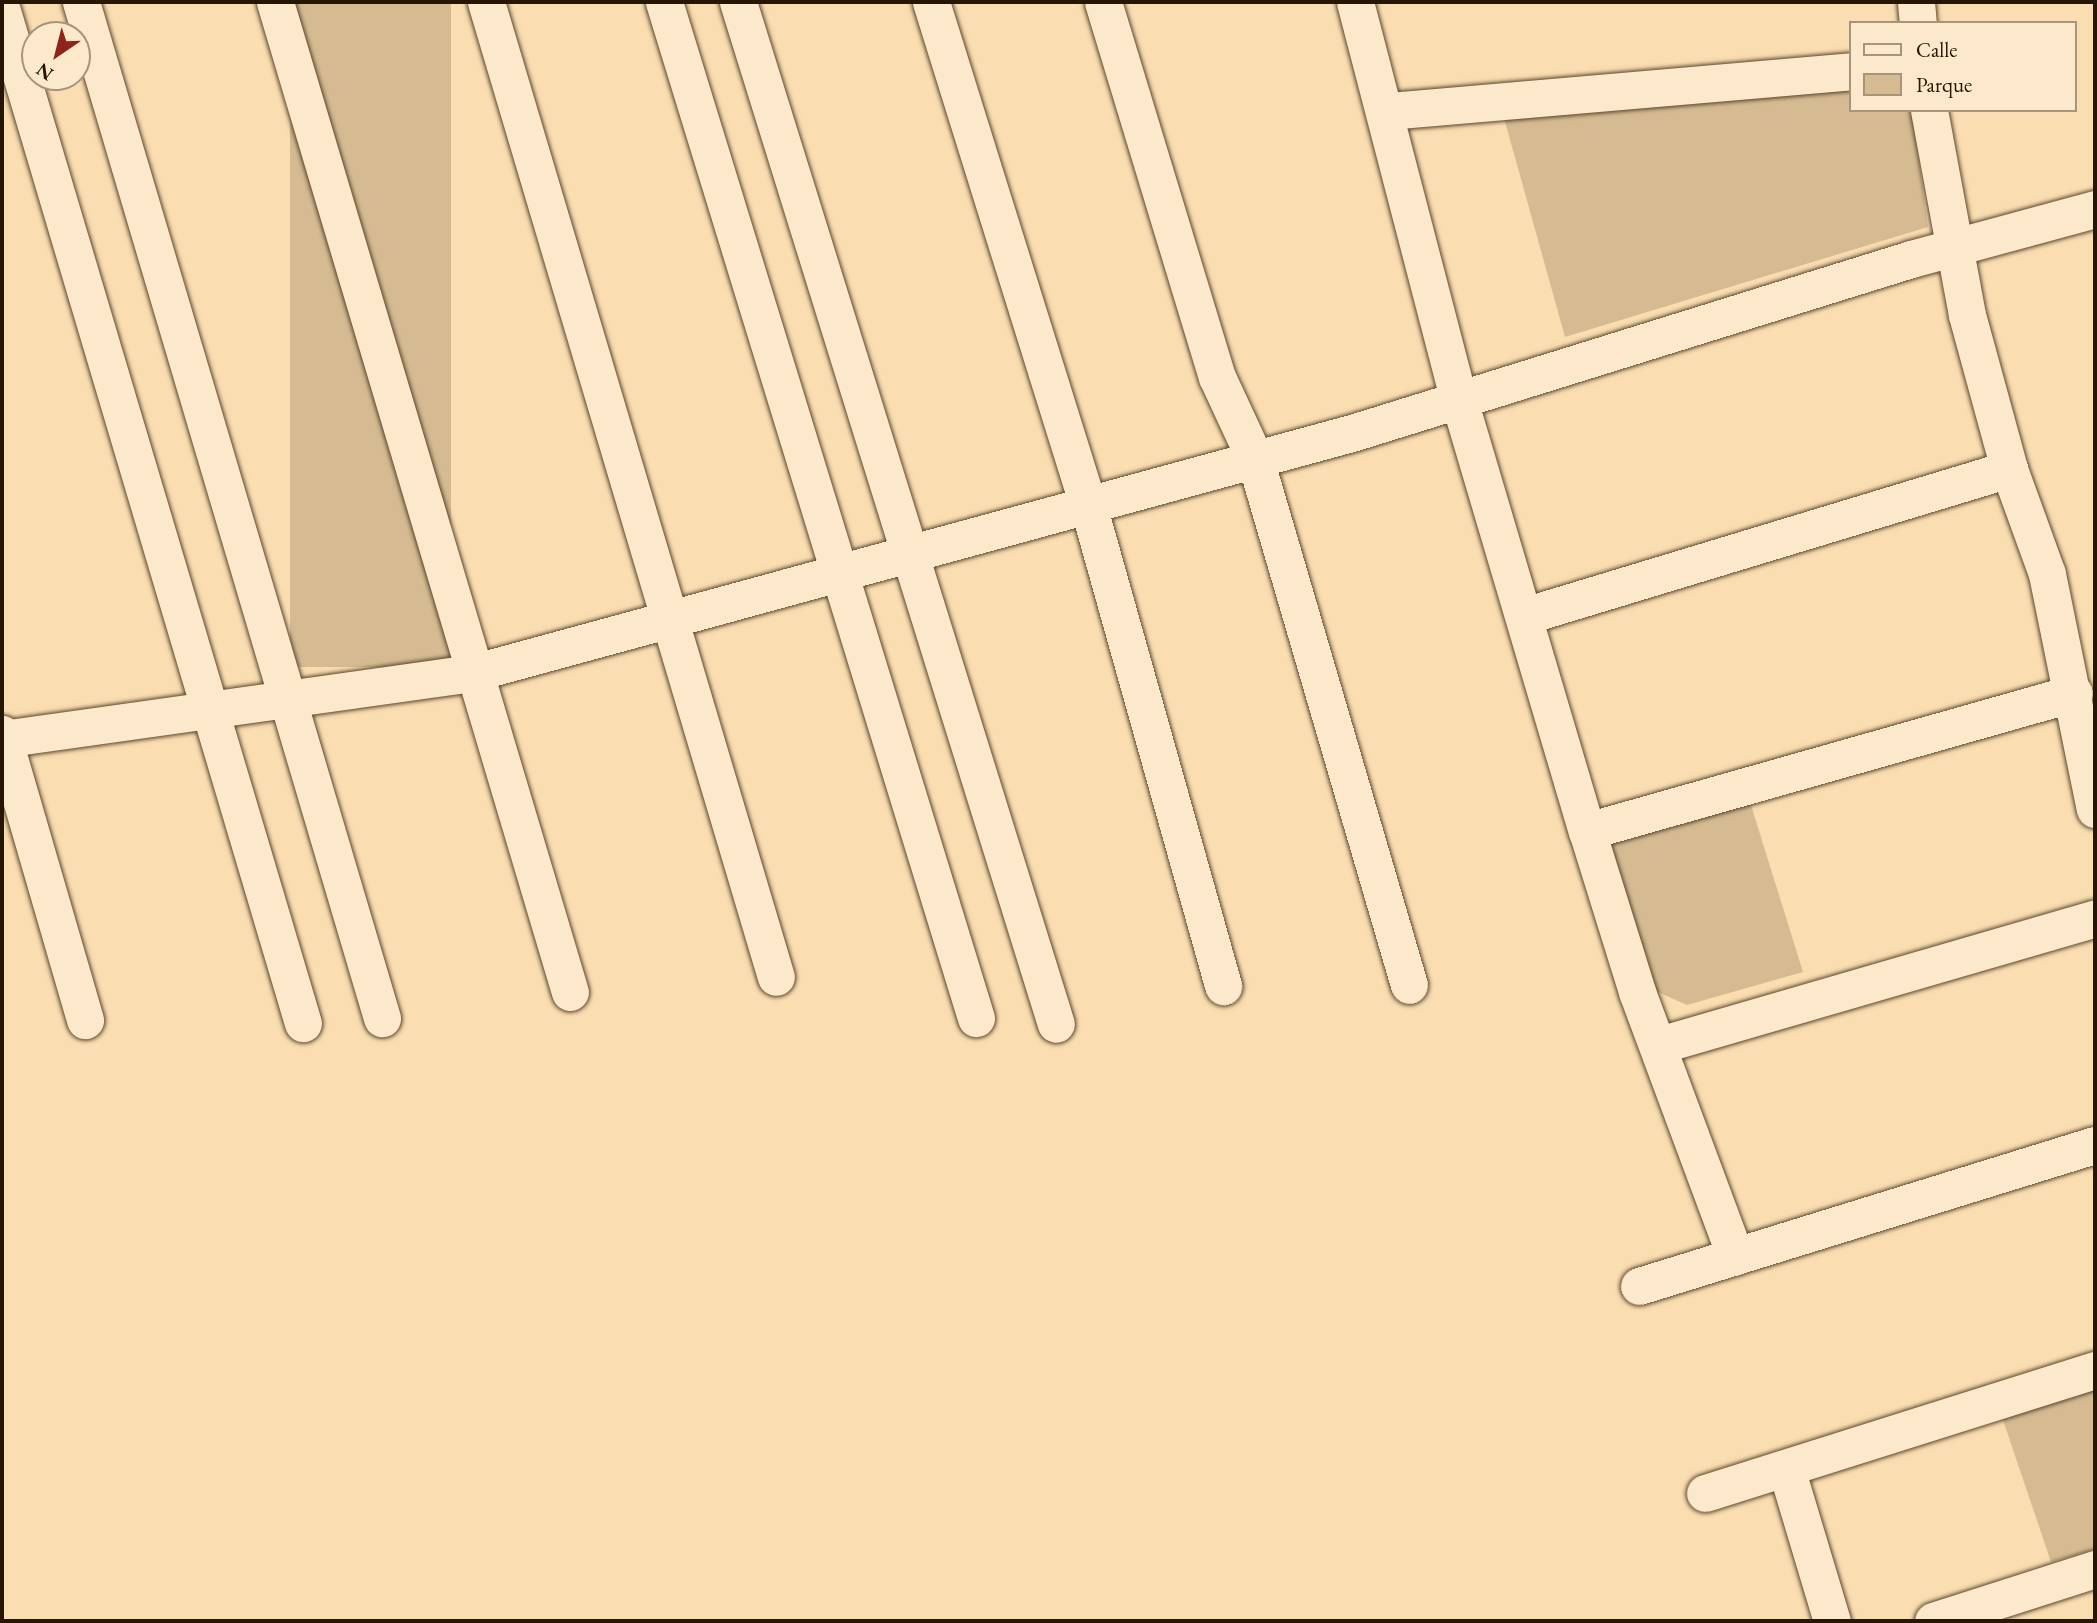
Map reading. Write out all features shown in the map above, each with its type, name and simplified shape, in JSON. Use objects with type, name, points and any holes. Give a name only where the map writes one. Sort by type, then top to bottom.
[{"type":"street","points":[[81,2],[382,1018]]},
{"type":"street","points":[[275,2],[570,992]]},
{"type":"street","points":[[486,2],[776,977]]},
{"type":"street","points":[[664,2],[976,1018]]},
{"type":"street","points":[[738,2],[1056,1024]]},
{"type":"street","points":[[932,2],[1088,505],[1223,986]]},
{"type":"street","points":[[1103,2],[1217,377],[1255,459],[1409,985]]},
{"type":"street","points":[[1355,2],[1388,111],[1460,400],[1587,831],[1659,1045],[1735,1256]]},
{"type":"street","points":[[1916,2],[1918,21]]},
{"type":"street","points":[[2,11],[303,1023]]},
{"type":"street","points":[[1388,111],[1848,71]]},
{"type":"street","points":[[1929,112],[1953,250],[2009,469],[2047,574],[2074,693],[2095,809]]},
{"type":"street","points":[[85,1020],[2,737],[476,672],[1255,459],[2095,209]]},
{"type":"street","points":[[1524,616],[2009,469]]},
{"type":"street","points":[[1587,831],[2074,693]]},
{"type":"street","points":[[1659,1045],[2095,919]]},
{"type":"street","points":[[1639,1286],[2095,1145]]},
{"type":"street","points":[[1705,1493],[2095,1370]]},
{"type":"street","points":[[1786,1468],[1832,1621]]},
{"type":"street","points":[[1933,1621],[2095,1569]]},
{"type":"green space","points":[[290,2],[451,2],[451,667],[290,667]]},
{"type":"green space","points":[[1848,88],[1848,112],[1912,112],[1928,227],[1565,337],[1504,118]]},
{"type":"green space","points":[[1750,802],[1803,972],[1687,1005],[1653,990],[1604,847]]},
{"type":"green space","points":[[2095,1386],[2095,1549],[2051,1562],[2003,1420]]}]
